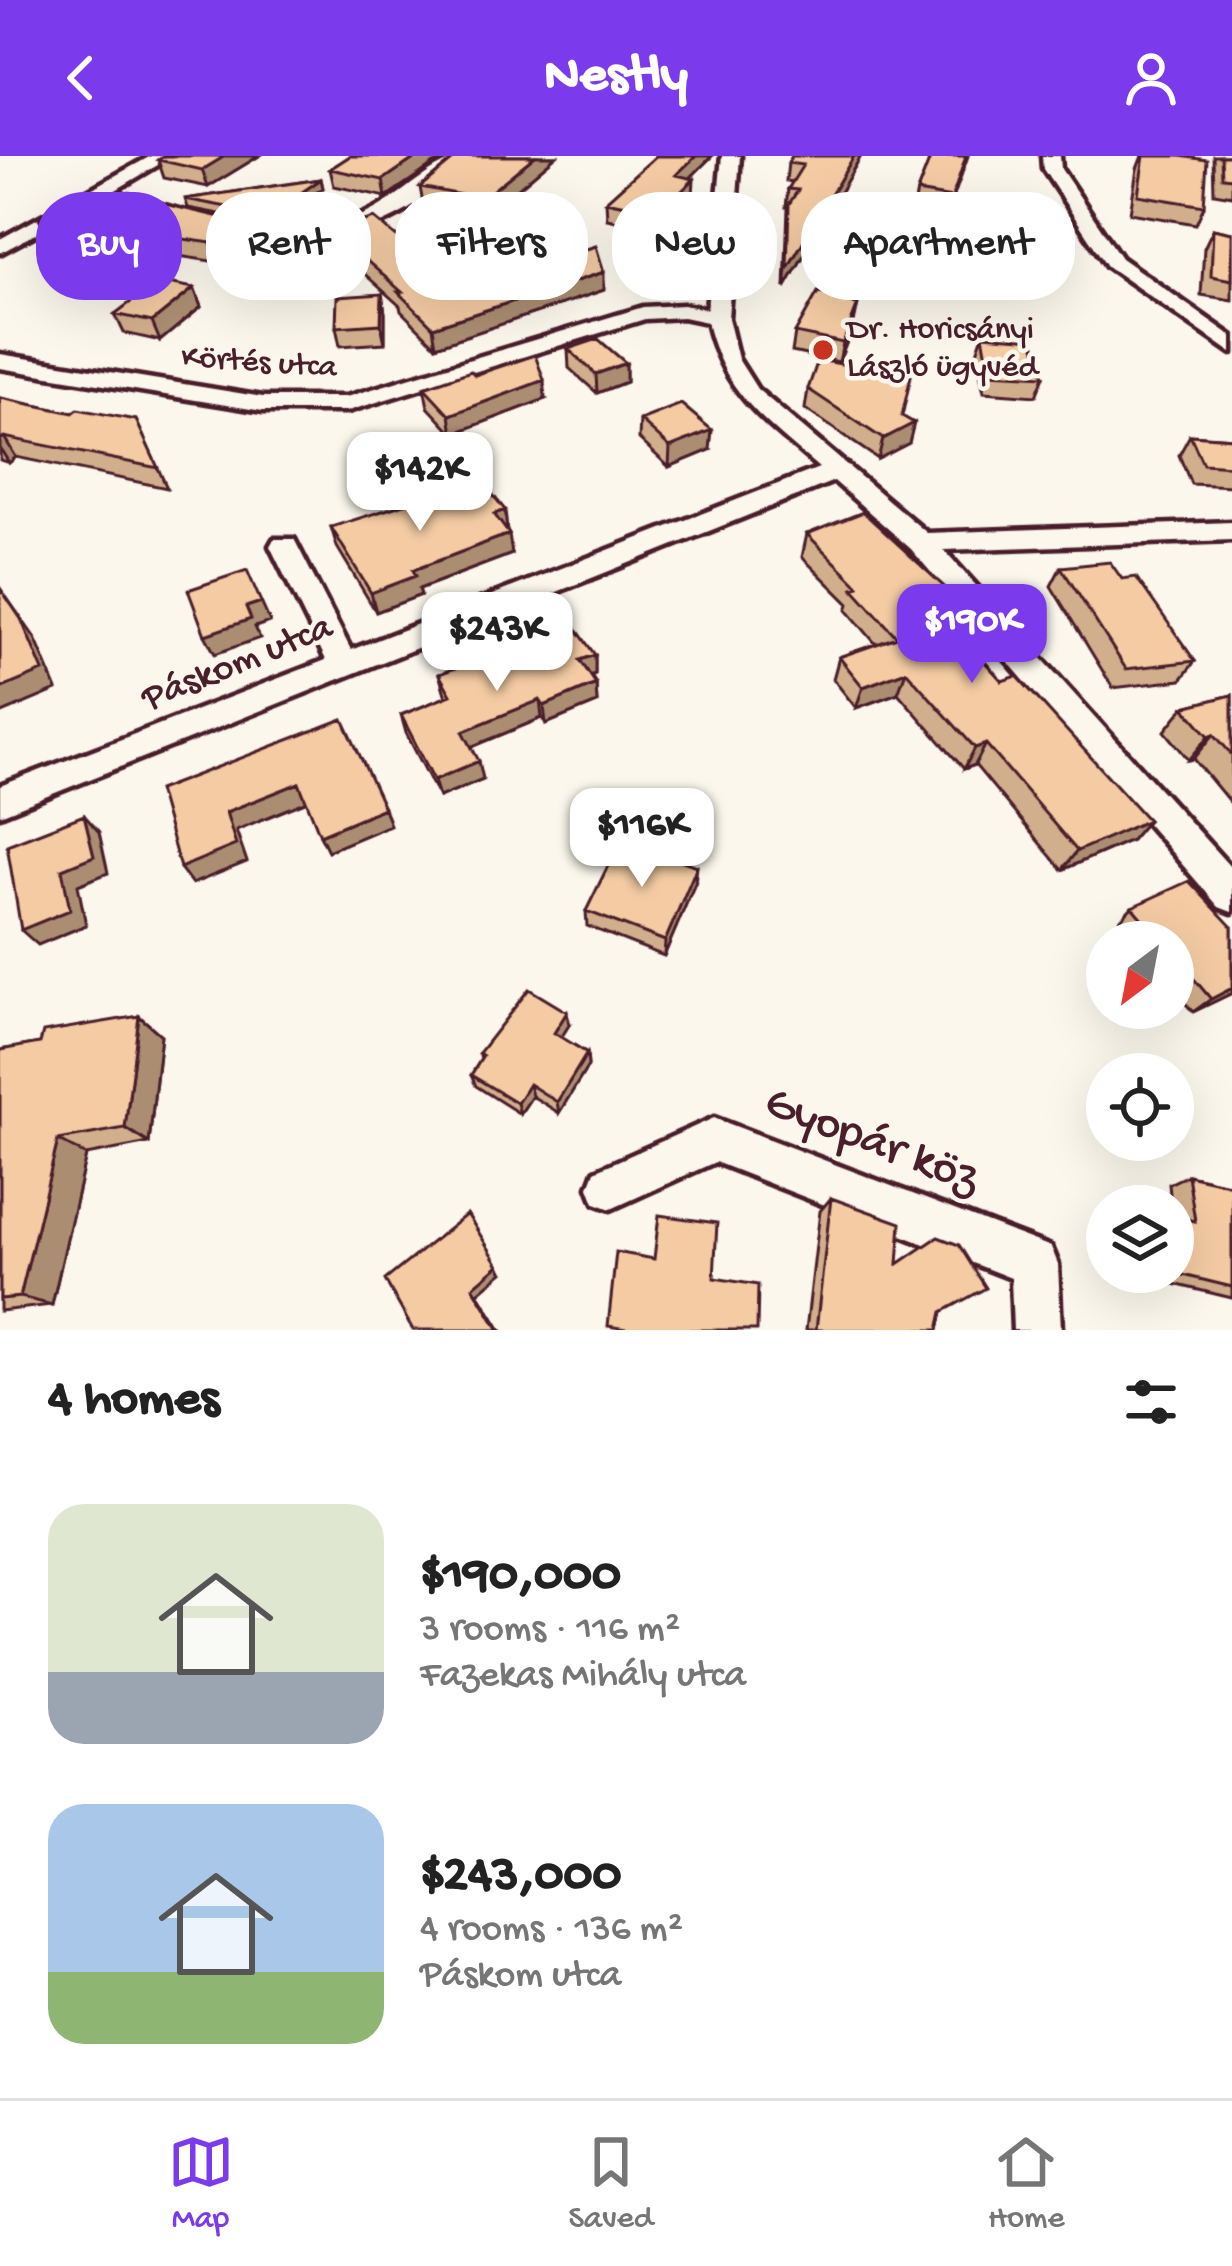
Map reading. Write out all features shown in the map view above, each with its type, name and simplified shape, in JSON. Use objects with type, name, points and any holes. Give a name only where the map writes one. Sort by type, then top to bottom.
[{"type":"street","points":[[98,192],[164,156]]},
{"type":"street","points":[[182,214],[292,238],[341,232],[392,210],[465,156]]},
{"type":"street","points":[[730,156],[717,318],[727,359],[748,393],[921,542],[1232,895]]},
{"type":"street","points":[[1051,156],[1052,169],[1114,262],[1232,346]]},
{"type":"street","points":[[0,247],[36,227]]},
{"type":"street","name":"Körtés utca","points":[[0,361],[240,401],[348,404],[643,314],[683,311],[717,318]]},
{"type":"street","name":"Páskom utca","points":[[0,801],[840,470]]},
{"type":"street","points":[[921,542],[1232,531]]},
{"type":"street","points":[[284,546],[344,665]]},
{"type":"street","name":"Gyopár köz","points":[[611,1186],[714,1140],[1034,1264],[1037,1330]]},
{"type":"building","points":[[225,156],[202,170],[158,160]]},
{"type":"building","points":[[350,156],[418,156],[383,180],[330,169]]},
{"type":"building","points":[[458,156],[535,156],[491,192],[420,187]]},
{"type":"building","points":[[656,156],[696,156],[676,175],[694,179],[681,192],[616,192]]},
{"type":"building","points":[[792,156],[854,156],[833,192],[801,192],[801,245],[787,269],[789,204],[798,190],[788,189],[803,165],[788,163]]},
{"type":"building","points":[[931,156],[966,156],[954,192],[917,192]]},
{"type":"building","points":[[1144,156],[1207,160],[1204,206],[1138,195]]},
{"type":"building","points":[[1221,156],[1232,156],[1232,178],[1222,177]]},
{"type":"building","points":[[321,179],[302,192],[233,192]]},
{"type":"building","points":[[182,208],[206,214],[206,242],[182,239]]},
{"type":"building","points":[[371,219],[395,236],[395,286],[371,265]]},
{"type":"building","points":[[1213,229],[1232,233],[1232,280],[1211,276]]},
{"type":"building","points":[[596,246],[604,272],[588,277],[588,249]]},
{"type":"building","points":[[382,294],[381,324],[336,327],[337,300],[371,300],[371,295]]},
{"type":"building","points":[[133,300],[179,300],[152,322],[115,314]]},
{"type":"building","points":[[406,300],[517,300],[433,327]]},
{"type":"building","points":[[814,300],[858,304],[843,343],[795,333]]},
{"type":"building","points":[[983,335],[1033,339],[1044,376],[990,373]]},
{"type":"building","points":[[598,339],[626,363],[596,374],[568,349]]},
{"type":"building","points":[[535,355],[544,380],[450,415],[424,387],[471,371],[475,375]]},
{"type":"building","points":[[818,360],[911,376],[902,416],[914,423],[883,439],[808,389]]},
{"type":"building","points":[[0,398],[136,420],[158,468],[4,437],[0,440]]},
{"type":"building","points":[[681,404],[712,430],[670,447],[640,420]]},
{"type":"building","points":[[1190,435],[1232,438],[1232,466],[1203,464]]},
{"type":"building","points":[[481,480],[505,510],[494,514],[509,534],[413,570],[416,576],[371,593],[331,527]]},
{"type":"building","points":[[863,512],[953,595],[932,603],[1002,681],[1017,676],[1148,820],[1077,851],[986,744],[975,748],[906,671],[863,687],[839,657],[897,637],[853,588],[859,586],[807,534]]},
{"type":"building","points":[[1110,562],[1122,579],[1136,577],[1195,661],[1126,669],[1061,567]]},
{"type":"building","points":[[247,570],[261,602],[246,607],[251,619],[205,635],[188,590]]},
{"type":"building","points":[[0,588],[21,619],[43,671],[0,689]]},
{"type":"building","points":[[573,624],[595,655],[580,660],[596,684],[463,731],[479,761],[434,780],[401,715],[451,695],[439,674]]},
{"type":"building","points":[[1232,695],[1232,755],[1184,707]]},
{"type":"building","points":[[343,719],[384,808],[320,835],[299,783],[226,812],[236,845],[180,868],[158,790]]},
{"type":"building","points":[[84,815],[94,856],[62,869],[70,910],[21,930],[7,845]]},
{"type":"building","points":[[621,839],[697,866],[665,941],[586,911]]},
{"type":"building","points":[[1189,881],[1232,927],[1232,988],[1211,999],[1194,979],[1194,921],[1144,921],[1132,907]]},
{"type":"building","points":[[529,989],[567,1012],[554,1033],[587,1053],[557,1102],[529,1084],[517,1103],[471,1075],[483,1056],[479,1053]]},
{"type":"building","points":[[139,1016],[125,1128],[58,1140],[20,1297],[0,1299],[0,1050],[40,1043],[43,1032]]},
{"type":"building","points":[[1188,1175],[1232,1185],[1232,1287],[1194,1278],[1194,1185],[1190,1185]]},
{"type":"building","points":[[831,1198],[901,1223],[898,1264],[938,1237],[959,1245],[986,1288],[942,1312],[938,1330],[816,1330]]},
{"type":"building","points":[[467,1214],[499,1265],[473,1287],[499,1330],[413,1330],[385,1280]]},
{"type":"building","points":[[659,1215],[717,1223],[714,1278],[758,1285],[757,1330],[608,1326],[616,1252],[654,1259]]},
{"type":"place","name":"Dr. Horicsányi László ügyvéd","points":[[823,350]]}]
